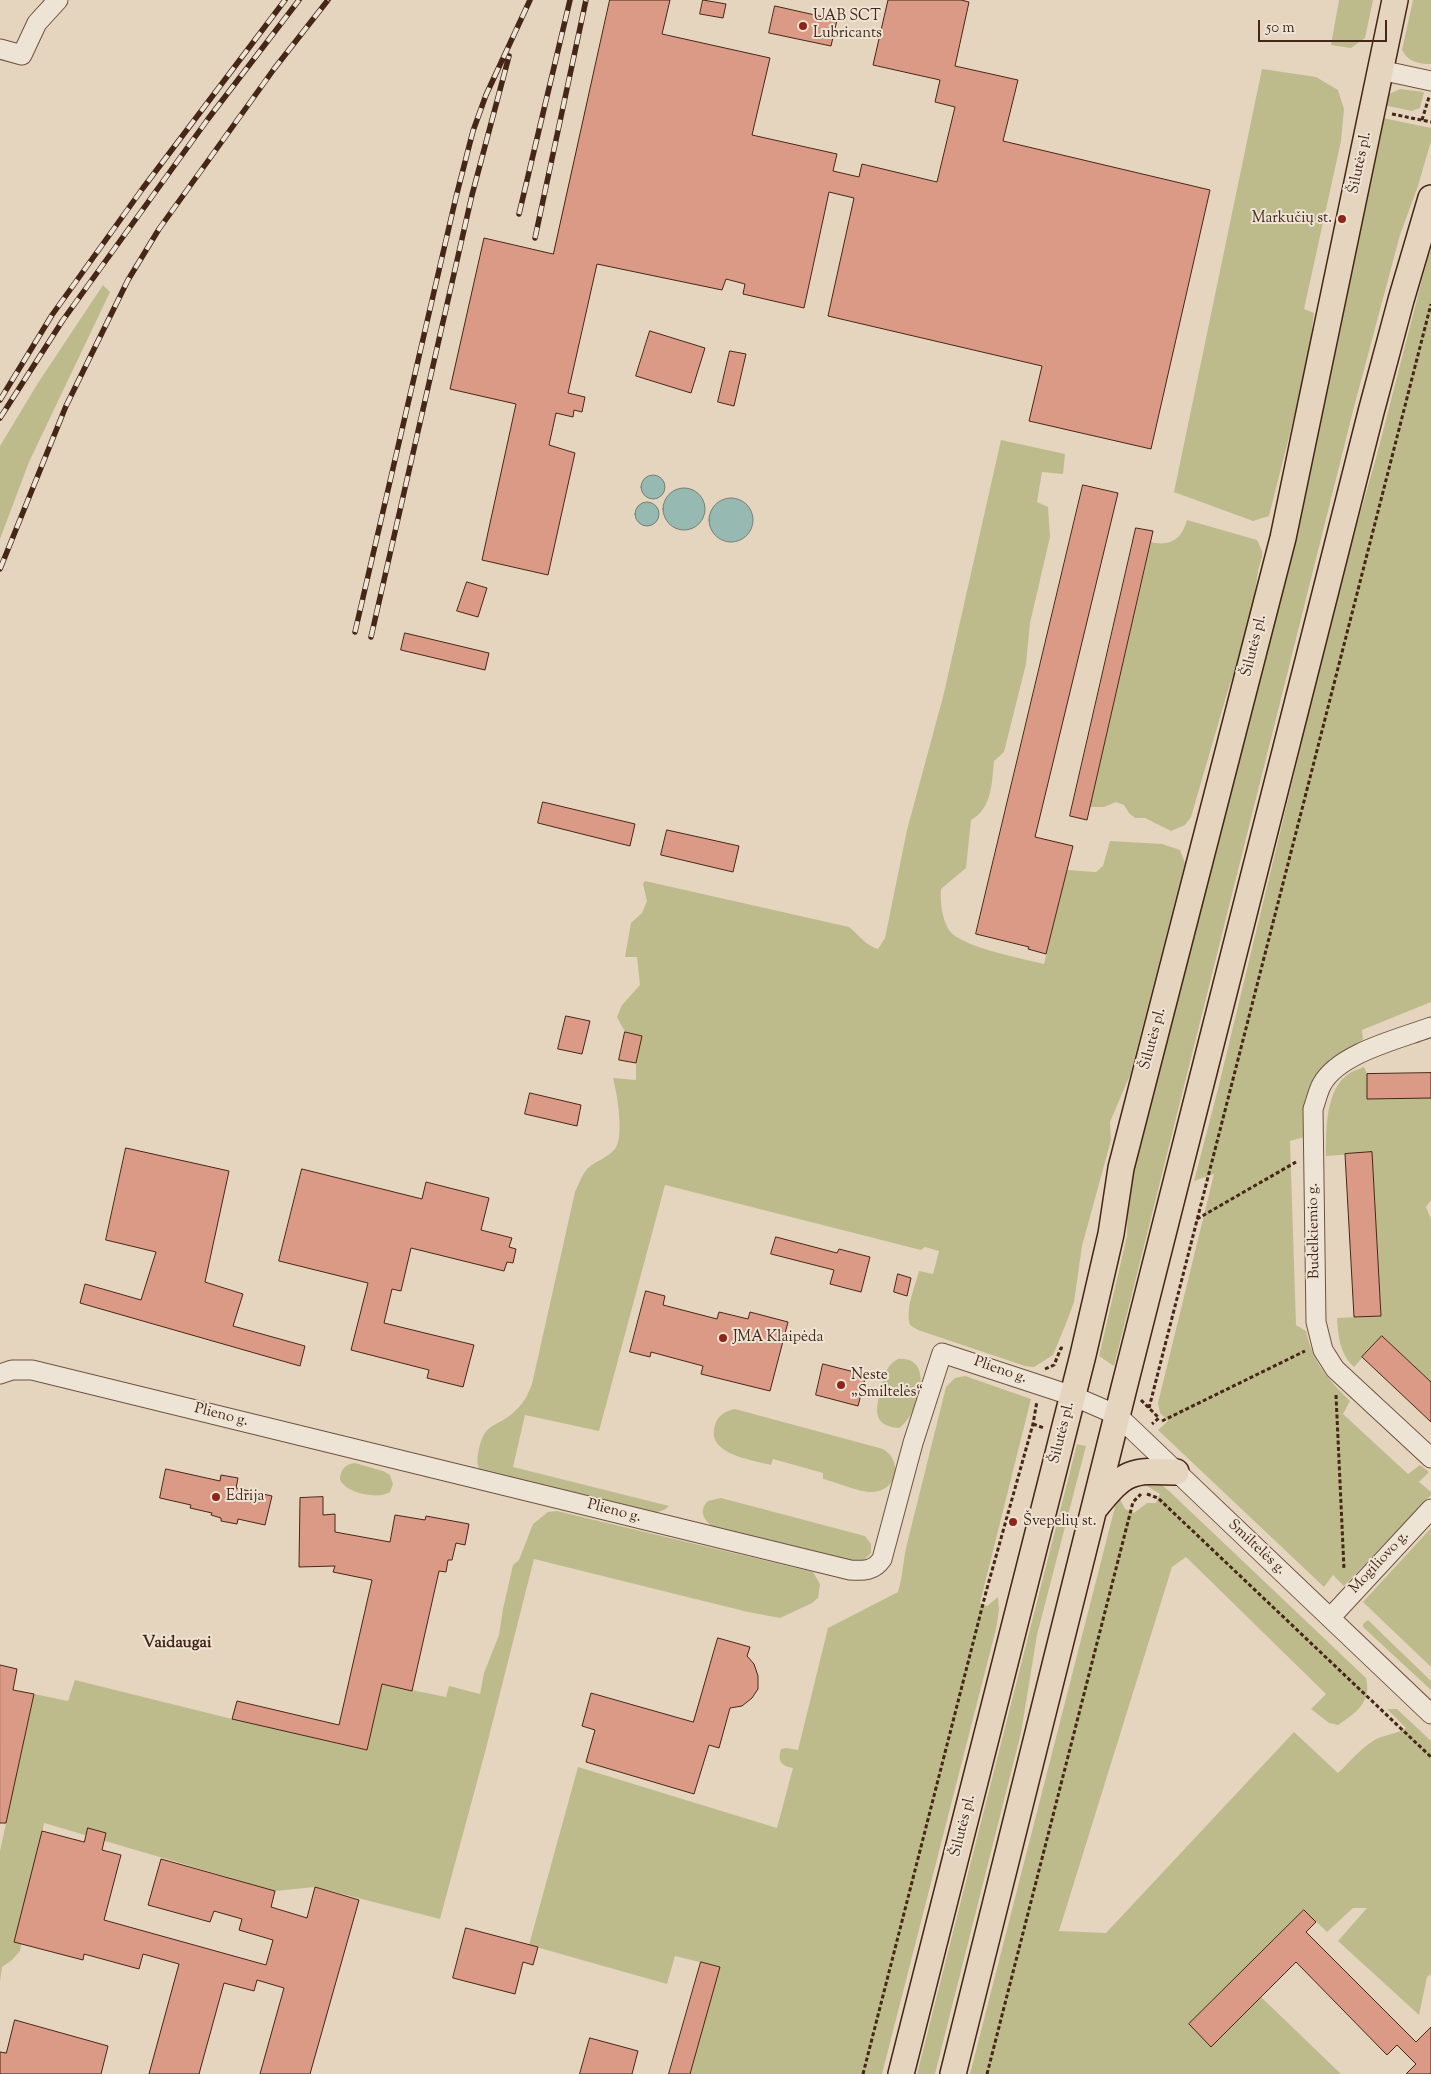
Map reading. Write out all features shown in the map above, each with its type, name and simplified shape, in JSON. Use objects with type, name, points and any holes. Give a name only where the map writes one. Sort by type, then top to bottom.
[{"type":"main road","name":"Šilutės pl.","points":[[901,2074],[1073,1396],[1111,1234],[1121,1168],[1283,538],[1395,0]]},
{"type":"main road","points":[[952,2074],[1369,422],[1403,290],[1431,198]]},
{"type":"main road","points":[[1094,1509],[1116,1483],[1132,1474],[1145,1471],[1176,1472]]},
{"type":"street","points":[[0,48],[22,55],[37,23],[58,0]]},
{"type":"street","points":[[1380,70],[1430,88]]},
{"type":"street","name":"Budelkiemio g.","points":[[1431,1028],[1362,1053],[1339,1065],[1322,1083],[1313,1110],[1316,1322],[1321,1344],[1335,1369],[1431,1458]]},
{"type":"street","name":"Plieno g.","points":[[0,1374],[12,1370],[32,1370],[841,1568],[863,1571],[877,1566],[882,1558],[913,1443],[942,1352],[1073,1396]]},
{"type":"street","name":"Smiltelės g.","points":[[1073,1396],[1117,1416],[1431,1714]]},
{"type":"street","name":"Mogiliovo g.","points":[[1330,1618],[1431,1509]]},
{"type":"path","points":[[1422,120],[1430,88]]},
{"type":"path","points":[[1372,109],[1431,122]]},
{"type":"path","points":[[1149,1408],[1431,304]]},
{"type":"path","points":[[1197,1219],[1314,1152]]},
{"type":"path","points":[[1162,1421],[1321,1344]]},
{"type":"path","points":[[1335,1369],[1344,1569]]},
{"type":"path","points":[[863,2074],[986,1592],[1033,1424],[1040,1385]]},
{"type":"path","points":[[987,2074],[1132,1502],[1140,1494],[1149,1494],[1158,1498],[1431,1757]]},
{"type":"shaded area","points":[[1339,0],[1373,0],[1365,38],[1351,48],[1331,45]]},
{"type":"shaded area","points":[[1413,0],[1431,0],[1431,64],[1414,62],[1402,50]]},
{"type":"shaded area","points":[[1262,69],[1316,77],[1338,90],[1344,109],[1341,141],[1304,309],[1314,313],[1308,362],[1269,516],[1253,521],[1174,492]]},
{"type":"shaded area","points":[[1400,89],[1424,92],[1420,108],[1412,111],[1383,105],[1389,94]]},
{"type":"shaded area","points":[[1378,117],[1431,128],[1431,141],[1418,186],[1400,235],[1354,407],[1114,1366],[1099,1356],[1127,1236],[1128,1176]]},
{"type":"shaded area","points":[[1431,245],[1431,1002],[1362,1030],[1363,1040],[1330,1059],[1318,1074],[1304,1137],[1290,1141],[1296,1325],[1306,1331],[1322,1370],[1350,1401],[1343,1414],[1408,1474],[1420,1465],[1429,1472],[1419,1482],[1431,1492],[1431,1495],[1344,1586],[1333,1575],[1324,1587],[1158,1430],[1168,1421],[1160,1413],[1158,1403],[1214,1174],[1194,1181],[1341,580],[1376,458]]},
{"type":"shaded area","points":[[103,285],[110,292],[29,462],[0,539],[0,446],[38,383]]},
{"type":"shaded area","points":[[1001,440],[1065,454],[1063,474],[1042,472],[1037,502],[1048,507],[1050,537],[1030,623],[1026,664],[1004,752],[994,761],[990,794],[983,809],[971,820],[966,868],[941,889],[942,910],[947,926],[955,936],[966,942],[1008,956],[1044,964],[1067,870],[1096,872],[1103,866],[1110,841],[1162,844],[1180,850],[1185,863],[1130,1075],[1110,1122],[1111,1140],[1082,1246],[1074,1302],[1053,1355],[1034,1367],[1025,1366],[918,1330],[910,1325],[910,1305],[919,1271],[933,1274],[939,1251],[925,1247],[921,1250],[665,1185],[599,1431],[525,1415],[513,1467],[669,1506],[664,1510],[654,1513],[481,1472],[477,1459],[484,1435],[492,1426],[509,1416],[519,1407],[532,1384],[575,1192],[588,1168],[611,1153],[617,1145],[620,1127],[613,1078],[636,1080],[636,1063],[642,1036],[625,1032],[617,1017],[622,1005],[640,985],[637,957],[625,957],[631,923],[642,913],[647,901],[643,884],[645,881],[849,927],[866,942],[878,949],[885,938],[907,830],[944,693]]},
{"type":"shaded area","points":[[1187,520],[1257,540],[1262,551],[1262,557],[1258,571],[1250,628],[1228,690],[1191,817],[1185,825],[1171,831],[1145,818],[1135,818],[1124,805],[1116,802],[1104,807],[1090,807],[1151,542],[1164,543],[1174,540],[1182,532]]},
{"type":"shaded area","points":[[1364,1067],[1367,1074],[1367,1099],[1431,1098],[1431,1200],[1426,1207],[1431,1219],[1431,1382],[1382,1336],[1354,1367],[1343,1351],[1339,1338],[1337,1318],[1381,1316],[1372,1153],[1326,1156],[1327,1123],[1331,1099],[1342,1080],[1353,1071]]},
{"type":"shaded area","points":[[898,1359],[910,1360],[917,1367],[920,1376],[917,1400],[906,1422],[899,1428],[884,1424],[880,1420],[877,1409],[886,1371]]},
{"type":"shaded area","points":[[965,1376],[1031,1399],[980,1603],[987,1606],[998,1597],[999,1610],[996,1629],[882,2074],[690,2074],[720,1967],[675,1956],[667,1984],[529,1945],[578,1767],[777,1828],[793,1768],[781,1762],[779,1757],[781,1749],[798,1750],[828,1628],[898,1592],[907,1544],[946,1387],[955,1378]]},
{"type":"shaded area","points":[[735,1409],[883,1449],[893,1460],[895,1467],[892,1481],[881,1490],[868,1492],[823,1479],[823,1473],[773,1459],[771,1465],[732,1454],[717,1443],[714,1435],[715,1425],[720,1416]]},
{"type":"shaded area","points":[[1077,1444],[1086,1446],[1037,1635],[1021,1733],[935,2074],[917,2074]]},
{"type":"shaded area","points":[[355,1463],[383,1471],[390,1475],[393,1484],[390,1492],[378,1495],[363,1494],[343,1485],[340,1480],[342,1470],[346,1466]]},
{"type":"shaded area","points":[[1152,1477],[1366,1678],[1367,1694],[1361,1706],[1351,1716],[1338,1725],[1329,1723],[1311,1709],[1326,1694],[1186,1557],[1172,1567],[1059,1931],[1106,1933],[1294,1732],[1338,1773],[1368,1744],[1406,1728],[1387,1709],[1397,1709],[1431,1741],[1431,1974],[1427,1977],[1419,2015],[1338,1941],[1367,1908],[1353,1908],[1327,1932],[1304,1910],[1190,2025],[1261,1997],[1341,2074],[970,2074],[1118,1495],[1125,1509],[1134,1513],[1147,1503],[1156,1503],[1160,1494],[1147,1486],[1141,1478]]},
{"type":"shaded area","points":[[721,1498],[865,1536],[871,1544],[871,1553],[864,1560],[852,1561],[713,1527],[703,1515],[703,1508],[708,1501]]},
{"type":"shaded area","points":[[557,1511],[813,1572],[820,1584],[818,1598],[812,1603],[780,1618],[748,1612],[534,1559],[440,1919],[315,1887],[275,1891],[44,1823],[20,1951],[2,1967],[0,1982],[0,1851],[34,1694],[68,1701],[75,1680],[366,1750],[382,1684],[446,1697],[449,1686],[480,1694],[484,1673],[499,1635],[513,1565],[519,1560],[533,1524],[548,1512]]},
{"type":"shaded area","points":[[1431,1528],[1431,1667],[1363,1602]]},
{"type":"shaded area","points":[[1368,1620],[1431,1681],[1431,1690],[1363,1627],[1363,1624]]},
{"type":"water","points":[[653,475],[661,479],[665,487],[661,495],[653,499],[645,495],[641,487],[645,479]]},
{"type":"water","points":[[684,488],[699,494],[705,509],[699,524],[684,530],[669,524],[663,509],[669,494]]},
{"type":"water","points":[[731,498],[743,502],[749,508],[753,520],[749,532],[743,538],[731,542],[719,538],[713,532],[709,520],[713,508],[719,502]]},
{"type":"water","points":[[647,502],[655,506],[659,514],[655,522],[647,526],[639,522],[635,514],[639,506]]},
{"type":"building","points":[[610,0],[670,0],[662,34],[770,58],[752,135],[837,154],[833,171],[859,177],[862,164],[937,182],[955,107],[935,102],[940,80],[873,65],[888,0],[961,0],[969,2],[955,66],[1018,80],[1003,141],[1210,190],[1151,449],[1029,421],[1042,366],[828,316],[854,198],[829,192],[804,308],[743,294],[745,284],[726,279],[722,290],[597,264],[568,393],[585,397],[582,412],[574,410],[573,417],[556,413],[549,445],[575,453],[548,575],[482,560],[516,404],[450,389],[484,238],[553,254]]},
{"type":"building","points":[[703,0],[726,4],[723,18],[700,14]]},
{"type":"building","name":"UAB SCT Lubricants","points":[[775,6],[837,20],[831,46],[769,33]]},
{"type":"building","points":[[650,331],[705,348],[691,393],[636,376]]},
{"type":"building","points":[[730,351],[746,354],[734,406],[718,402]]},
{"type":"building","points":[[1083,485],[1118,493],[1035,837],[1073,846],[1046,954],[1028,949],[1029,947],[976,934]]},
{"type":"building","points":[[1136,528],[1153,531],[1087,820],[1070,816]]},
{"type":"building","points":[[467,582],[487,588],[478,617],[457,611]]},
{"type":"building","points":[[405,633],[489,653],[485,670],[401,650]]},
{"type":"building","points":[[543,802],[635,824],[630,846],[538,823]]},
{"type":"building","points":[[667,830],[739,846],[733,872],[661,855]]},
{"type":"building","points":[[566,1016],[590,1021],[582,1054],[558,1049]]},
{"type":"building","points":[[625,1032],[642,1036],[636,1063],[619,1060]]},
{"type":"building","points":[[1431,1073],[1431,1098],[1367,1099],[1367,1074]]},
{"type":"building","points":[[530,1093],[581,1105],[577,1126],[525,1114]]},
{"type":"building","points":[[126,1148],[229,1171],[205,1282],[243,1294],[233,1326],[305,1346],[300,1366],[80,1303],[85,1284],[141,1300],[156,1252],[106,1240]]},
{"type":"building","points":[[1372,1152],[1381,1316],[1354,1317],[1345,1154]]},
{"type":"building","points":[[302,1169],[422,1199],[426,1182],[489,1198],[481,1230],[512,1238],[509,1247],[516,1249],[513,1263],[507,1262],[504,1271],[411,1248],[401,1291],[392,1289],[384,1323],[474,1345],[463,1387],[427,1378],[429,1370],[351,1350],[368,1283],[279,1261]]},
{"type":"building","points":[[776,1237],[837,1253],[839,1249],[870,1257],[861,1292],[830,1284],[834,1270],[771,1254]]},
{"type":"building","points":[[898,1274],[911,1278],[907,1296],[894,1292]]},
{"type":"building","name":"JMA Klaipėda","points":[[646,1291],[665,1296],[663,1305],[717,1319],[719,1312],[748,1319],[750,1312],[788,1322],[770,1391],[701,1374],[703,1366],[651,1352],[650,1357],[630,1352]]},
{"type":"building","points":[[1382,1336],[1431,1382],[1431,1422],[1362,1357]]},
{"type":"building","points":[[823,1364],[866,1375],[858,1406],[816,1395]]},
{"type":"building","name":"Edrija","points":[[166,1469],[220,1481],[221,1475],[238,1478],[236,1488],[272,1496],[265,1525],[238,1519],[237,1524],[221,1521],[221,1518],[211,1515],[212,1513],[190,1508],[191,1505],[160,1498]]},
{"type":"building","points":[[323,1497],[323,1515],[335,1514],[335,1532],[390,1542],[395,1515],[425,1520],[426,1516],[469,1524],[465,1545],[456,1543],[452,1560],[448,1560],[446,1572],[439,1571],[412,1691],[382,1684],[367,1750],[232,1719],[237,1701],[339,1725],[372,1580],[333,1572],[335,1566],[299,1567],[300,1498]]},
{"type":"building","points":[[718,1638],[750,1647],[747,1656],[754,1664],[758,1676],[758,1689],[752,1698],[742,1706],[730,1708],[719,1748],[709,1745],[694,1794],[586,1762],[595,1730],[582,1726],[591,1693],[693,1722]]},
{"type":"building","points":[[0,1665],[17,1669],[13,1690],[34,1694],[6,1823],[0,1823]]},
{"type":"building","points":[[88,1828],[106,1833],[102,1850],[121,1855],[104,1920],[266,1965],[273,1940],[239,1930],[242,1919],[214,1911],[210,1922],[148,1905],[161,1859],[275,1891],[271,1907],[307,1918],[315,1887],[359,1900],[310,2074],[260,2074],[284,1988],[257,1980],[254,1991],[224,1983],[199,2074],[149,2074],[179,1964],[143,1954],[139,1969],[84,1954],[83,1960],[14,1942],[42,1831],[84,1842]]},
{"type":"building","points":[[1304,1910],[1316,1922],[1306,1932],[1416,2042],[1431,2027],[1431,2074],[1406,2074],[1416,2064],[1397,2045],[1387,2055],[1296,1962],[1211,2047],[1189,2024]]},
{"type":"building","points":[[466,1928],[538,1947],[533,1965],[523,1962],[515,1994],[453,1978]]},
{"type":"building","points":[[701,1962],[720,1967],[690,2074],[669,2074]]},
{"type":"building","points":[[15,2020],[108,2046],[101,2074],[0,2074],[0,2052],[6,2053]]},
{"type":"building","points":[[590,2038],[638,2051],[632,2074],[580,2074]]},
{"type":"railway","points":[[0,400],[52,315],[143,188],[285,0]]},
{"type":"railway","points":[[0,418],[63,320],[208,119],[299,0]]},
{"type":"railway","points":[[0,569],[66,406],[128,280],[159,229],[274,69],[328,0]]},
{"type":"railway","points":[[355,632],[473,131],[486,95],[530,0]]},
{"type":"railway","points":[[519,214],[570,0]]},
{"type":"railway","points":[[535,238],[586,0]]},
{"type":"railway","points":[[371,637],[472,195],[509,56]]},
{"type":"place","name":"UAB SCT Lubricants","points":[[803,26]]},
{"type":"place","name":"Markučių st.","points":[[1342,219]]},
{"type":"place","name":"JMA Klaipėda","points":[[723,1338]]},
{"type":"place","name":"Neste „Smiltelės“","points":[[841,1385]]},
{"type":"place","name":"Edrija","points":[[216,1497]]},
{"type":"place","name":"Švepelių st.","points":[[1013,1522]]},
{"type":"district","name":"Vaidaugai","points":[[177,1644]]}]
